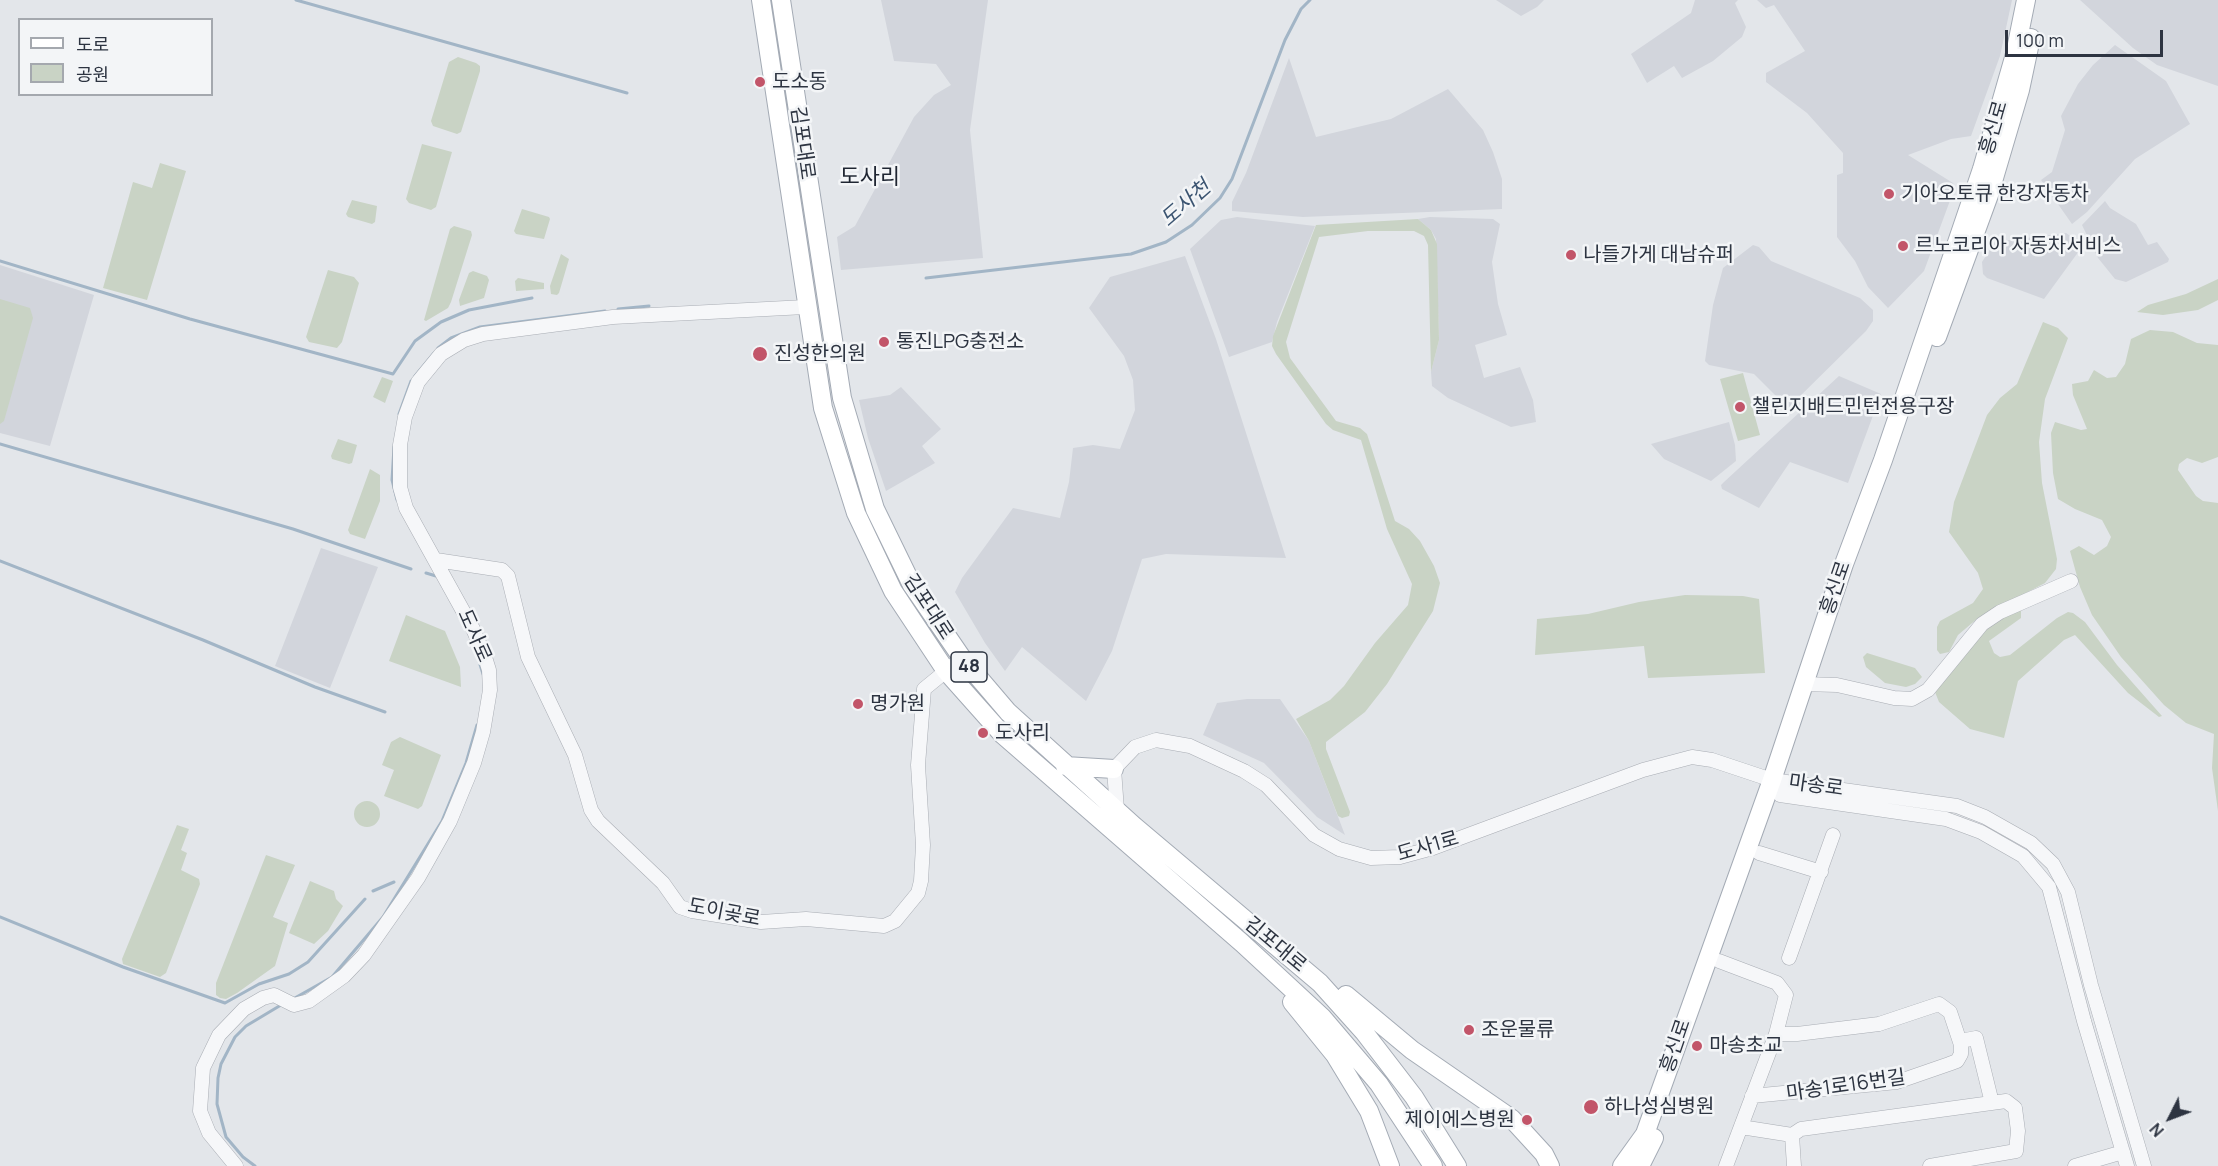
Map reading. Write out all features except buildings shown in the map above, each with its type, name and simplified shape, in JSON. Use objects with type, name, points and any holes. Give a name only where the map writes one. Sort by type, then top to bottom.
[{"type":"main road","name":"김포대로","points":[[760,0],[823,408],[852,504],[892,591],[946,671],[1003,735],[1251,952],[1329,1026],[1379,1084],[1433,1166]]},
{"type":"main road","name":"김포대로","points":[[781,0],[837,373],[849,424],[872,500],[892,547],[912,585],[962,658],[1008,712],[1065,766],[1320,983],[1364,1032],[1414,1097],[1457,1166]]},
{"type":"main road","name":"흥신로","points":[[1640,1166],[1659,1129],[1759,853],[1809,683],[1982,169],[2015,54],[2026,0]]},
{"type":"main road","name":"흥신로","points":[[1809,683],[1989,195],[2020,90],[2038,0]]},
{"type":"main road","points":[[1065,766],[1114,769]]},
{"type":"main road","name":"흥신로","points":[[1623,1166],[1645,1134],[1779,786]]},
{"type":"main road","points":[[1261,934],[1317,968],[1368,1016],[1412,1050],[1512,1119],[1534,1141],[1550,1165]]},
{"type":"main road","points":[[1251,952],[1335,1055],[1369,1111],[1390,1166]]},
{"type":"street","name":"도사로","points":[[236,1166],[209,1132],[200,1111],[203,1068],[219,1035],[244,1009],[263,998],[274,995],[294,1005],[309,1001],[344,976],[364,955],[423,869],[450,820],[474,763],[488,710],[489,670],[473,629],[406,508],[400,487],[400,445],[405,417],[418,382],[428,368],[453,346],[483,334],[613,317],[806,307]]},
{"type":"street","name":"도이곶로","points":[[435,560],[502,570],[508,576],[528,657],[575,755],[591,810],[598,821],[648,867],[686,910],[761,922],[806,919],[884,926],[895,921],[918,893],[921,881],[923,845],[918,765],[924,689],[962,658]]},
{"type":"street","points":[[1809,683],[1912,699],[1928,690],[1982,624],[2000,612],[2071,581]]},
{"type":"street","name":"도사1로","points":[[1114,769],[1129,752],[1149,741],[1165,740],[1190,746],[1256,778],[1279,797],[1306,827],[1328,843],[1352,854],[1382,859],[1410,855],[1684,758],[1712,760],[1779,786]]},
{"type":"street","points":[[1114,769],[1117,810]]},
{"type":"street","name":"마송로","points":[[1779,786],[1946,819],[1981,832],[2023,856],[2049,886],[2084,1021],[2127,1166]]},
{"type":"street","name":"마송로","points":[[1779,786],[1957,806],[1985,817],[2031,843],[2053,864],[2068,892],[2091,985],[2144,1166]]},
{"type":"street","points":[[1789,958],[1833,835]]},
{"type":"street","points":[[1759,853],[1821,872]]},
{"type":"street","name":"마송1로16번길","points":[[1719,962],[1777,983],[1783,988],[1786,1003],[1726,1166]]},
{"type":"street","points":[[1776,1034],[1797,1034],[1879,1024],[1939,1004],[1950,1011],[1960,1041],[1976,1038],[1992,1103]]},
{"type":"street","name":"마송1로16번길","points":[[1752,1096],[1897,1082],[1957,1061],[1961,1054],[1960,1041]]},
{"type":"street","name":"마송1로16번길","points":[[1794,1166],[1792,1135],[1795,1131],[1807,1127],[2006,1101],[2015,1108],[2018,1131],[2016,1151],[2011,1154],[1930,1166]]},
{"type":"street","points":[[1741,1127],[1792,1135]]},
{"type":"street","points":[[2075,1166],[2090,1164],[2123,1152]]},
{"type":"shaded area","points":[[881,0],[988,0],[970,130],[983,258],[841,270],[837,237],[855,226],[914,117],[934,95],[951,85],[936,64],[894,61]]},
{"type":"shaded area","points":[[1496,0],[1544,0],[1521,16]]},
{"type":"shaded area","points":[[1695,0],[1738,0],[1735,3],[1746,27],[1742,37],[1713,61],[1682,78],[1674,66],[1647,83],[1631,54],[1691,13]]},
{"type":"shaded area","points":[[1757,0],[2012,0],[2000,56],[1971,136],[1951,139],[1908,155],[1953,183],[1955,187],[1924,271],[1888,308],[1868,287],[1855,261],[1837,237],[1837,175],[1843,173],[1843,153],[1807,113],[1766,82],[1766,73],[1805,51],[1774,5],[1766,8]]},
{"type":"shaded area","points":[[2080,0],[2218,0],[2218,86],[2157,65],[2133,48]]},
{"type":"shaded area","points":[[2115,45],[2166,81],[2190,124],[2135,159],[2087,212],[2072,224],[2041,180],[2052,172],[2065,130],[2061,116],[2078,84],[2093,65]]},
{"type":"shaded area","points":[[1289,58],[1316,137],[1391,119],[1448,89],[1483,130],[1493,152],[1502,179],[1502,209],[1303,217],[1232,211],[1232,202],[1246,173]]},
{"type":"shaded area","points":[[2105,201],[2110,208],[2136,224],[2148,245],[2157,242],[2169,259],[2168,262],[2126,282],[2115,279],[2098,258],[2082,225]]},
{"type":"shaded area","points":[[1237,217],[1315,226],[1277,322],[1272,342],[1229,357],[1190,249],[1221,220]]},
{"type":"shaded area","points":[[1430,217],[1493,219],[1500,224],[1492,262],[1498,304],[1507,335],[1475,345],[1484,378],[1520,367],[1533,400],[1536,422],[1511,427],[1448,398],[1432,386],[1431,372],[1439,340],[1436,239],[1431,230],[1418,219]]},
{"type":"shaded area","points":[[2066,233],[2076,240],[2079,251],[2044,299],[1987,278],[1983,274],[1982,262],[1995,242]]},
{"type":"shaded area","points":[[1753,245],[1759,247],[1771,261],[1860,298],[1873,310],[1873,321],[1866,331],[1788,408],[1754,374],[1709,365],[1705,361],[1713,305],[1723,268]]},
{"type":"shaded area","points":[[1185,256],[1216,339],[1286,558],[1166,554],[1142,559],[1112,651],[1086,701],[1022,647],[1005,671],[985,643],[955,592],[962,578],[1013,508],[1060,518],[1069,482],[1073,448],[1093,445],[1120,449],[1135,410],[1133,380],[1124,356],[1089,308],[1110,277]]},
{"type":"shaded area","points":[[0,265],[94,295],[50,446],[0,433]]},
{"type":"shaded area","points":[[1839,376],[1881,394],[1848,483],[1790,462],[1759,508],[1722,489],[1721,485],[1724,482]]},
{"type":"shaded area","points":[[901,387],[941,429],[922,446],[935,463],[886,491],[868,438],[859,400],[890,395]]},
{"type":"shaded area","points":[[1729,422],[1735,445],[1736,461],[1711,481],[1664,459],[1651,444]]},
{"type":"shaded area","points":[[321,548],[378,567],[330,688],[275,666]]},
{"type":"shaded area","points":[[1247,699],[1280,699],[1309,741],[1345,835],[1317,817],[1264,763],[1203,735],[1217,703]]},
{"type":"green space","points":[[458,57],[476,63],[480,66],[480,71],[461,132],[457,134],[433,126],[431,121],[449,62]]},
{"type":"green space","points":[[422,144],[452,152],[436,207],[431,210],[409,203],[406,199]]},
{"type":"green space","points":[[160,163],[186,171],[147,300],[103,288],[133,182],[152,188]]},
{"type":"green space","points":[[352,200],[377,206],[375,222],[372,224],[348,217],[346,214]]},
{"type":"green space","points":[[522,209],[549,217],[544,239],[516,234],[514,231]]},
{"type":"green space","points":[[1418,219],[1431,230],[1437,244],[1439,340],[1431,372],[1428,245],[1424,236],[1414,231],[1368,231],[1319,237],[1286,342],[1290,358],[1336,421],[1360,428],[1367,434],[1395,521],[1409,529],[1420,541],[1434,566],[1440,583],[1433,611],[1387,684],[1365,712],[1326,742],[1326,749],[1350,812],[1349,816],[1342,818],[1338,816],[1309,741],[1296,719],[1330,700],[1344,686],[1375,643],[1408,605],[1412,584],[1387,529],[1361,440],[1333,430],[1326,424],[1276,354],[1272,346],[1273,336],[1316,225]]},
{"type":"green space","points":[[454,226],[471,231],[472,235],[448,308],[426,321],[424,320],[450,229]]},
{"type":"green space","points":[[561,254],[569,259],[559,293],[551,294],[550,286]]},
{"type":"green space","points":[[328,270],[354,277],[359,283],[342,342],[337,348],[309,342],[306,337]]},
{"type":"green space","points":[[473,271],[487,276],[489,280],[484,298],[460,306],[459,300],[469,273]]},
{"type":"green space","points":[[518,278],[544,283],[544,289],[516,291],[515,281]]},
{"type":"green space","points":[[2218,279],[2218,300],[2198,310],[2163,315],[2137,312],[2148,305],[2186,294]]},
{"type":"green space","points":[[0,299],[30,308],[33,318],[4,421],[0,424]]},
{"type":"green space","points":[[2043,322],[2058,328],[2068,338],[2045,399],[2039,442],[2042,483],[2057,559],[2056,569],[2045,583],[1978,618],[1958,635],[1949,652],[1940,654],[1937,650],[1937,627],[1940,621],[1973,603],[1983,589],[1978,573],[1949,532],[1954,502],[1987,415],[2000,398],[2017,384]]},
{"type":"green space","points":[[2150,330],[2173,332],[2197,343],[2218,345],[2218,457],[2202,463],[2187,458],[2179,464],[2178,470],[2196,496],[2203,501],[2218,503],[2218,811],[2212,768],[2214,734],[2186,723],[2164,705],[2121,657],[2092,615],[2080,587],[2070,551],[2079,546],[2094,555],[2107,546],[2111,537],[2102,520],[2058,499],[2053,473],[2051,433],[2055,422],[2081,430],[2087,429],[2073,395],[2072,384],[2088,381],[2094,370],[2107,378],[2116,377],[2125,364],[2131,339]]},
{"type":"green space","name":"챌린지배드민턴전용구장","points":[[1743,373],[1760,435],[1738,441],[1720,379]]},
{"type":"green space","points":[[382,377],[393,381],[385,403],[373,397]]},
{"type":"green space","points":[[338,439],[357,445],[352,463],[332,459],[331,456]]},
{"type":"green space","points":[[370,469],[380,475],[380,501],[365,539],[350,534],[348,530]]},
{"type":"green space","points":[[1685,595],[1743,596],[1759,599],[1765,673],[1648,678],[1644,646],[1535,655],[1537,619],[1588,614],[1639,602]]},
{"type":"green space","points":[[2021,611],[2021,618],[1989,641],[1994,653],[2000,657],[2010,655],[2057,618],[2068,612],[2073,613],[2085,622],[2117,665],[2162,716],[2159,717],[2128,693],[2075,635],[2064,640],[2018,681],[2004,738],[1970,729],[1939,702],[1935,692],[1977,635],[1995,622]]},
{"type":"green space","points":[[406,615],[445,631],[460,667],[461,687],[389,661]]},
{"type":"green space","points":[[1867,653],[1915,668],[1922,677],[1915,684],[1906,687],[1885,683],[1866,667],[1863,657]]},
{"type":"green space","points":[[400,737],[441,755],[422,806],[418,809],[384,796],[394,770],[382,765],[391,742]]},
{"type":"green space","points":[[367,801],[376,805],[380,814],[376,823],[367,827],[358,823],[354,814],[358,805]]},
{"type":"green space","points":[[177,825],[189,829],[181,850],[187,853],[181,870],[199,879],[200,884],[166,973],[160,977],[123,964],[122,959]]},
{"type":"green space","points":[[266,855],[295,865],[273,917],[288,923],[275,966],[237,993],[226,999],[220,998],[216,995],[216,983]]},
{"type":"green space","points":[[310,881],[334,891],[336,899],[343,906],[328,931],[314,944],[289,933]]},
{"type":"waterway","points":[[296,0],[627,93]]},
{"type":"waterway","name":"도사천","points":[[926,278],[1131,254],[1166,242],[1192,225],[1220,198],[1232,179],[1285,40],[1301,9],[1310,0]]},
{"type":"waterway","points":[[0,261],[190,319],[393,374],[415,341],[441,322],[469,310],[532,298]]},
{"type":"waterway","points":[[618,309],[649,306]]},
{"type":"waterway","points":[[438,348],[451,338],[480,327],[605,311]]},
{"type":"waterway","points":[[415,376],[434,353]]},
{"type":"waterway","points":[[399,414],[411,381]]},
{"type":"waterway","points":[[0,444],[293,529],[411,569]]},
{"type":"waterway","points":[[394,447],[392,480],[397,500]]},
{"type":"waterway","points":[[0,561],[203,640],[315,687],[385,712]]},
{"type":"waterway","points":[[426,573],[436,576]]},
{"type":"waterway","points":[[477,655],[483,674]]},
{"type":"waterway","points":[[293,999],[332,977],[383,917],[442,821],[466,763],[477,725]]},
{"type":"waterway","points":[[373,891],[394,882]]},
{"type":"waterway","points":[[0,917],[123,967],[225,1003],[259,984],[289,974],[308,962],[365,899]]},
{"type":"waterway","points":[[255,1166],[243,1157],[226,1137],[217,1104],[218,1078],[221,1064],[235,1037],[246,1026],[281,1005]]},
{"type":"place","name":"도소동","points":[[760,82]]},
{"type":"place","name":"기아오토큐 한강자동차","points":[[1889,194]]},
{"type":"place","name":"르노코리아 자동차서비스","points":[[1903,246]]},
{"type":"place","name":"나들가게 대남슈퍼","points":[[1571,255]]},
{"type":"place","name":"통진LPG충전소","points":[[884,342]]},
{"type":"place","name":"진성한의원","points":[[760,354]]},
{"type":"place","name":"챌린지배드민턴전용구장","points":[[1740,407]]},
{"type":"place","name":"명가원","points":[[858,704]]},
{"type":"place","name":"도사리","points":[[983,733]]},
{"type":"place","name":"조운물류","points":[[1469,1030]]},
{"type":"place","name":"마송초교","points":[[1697,1046]]},
{"type":"place","name":"하나성심병원","points":[[1591,1107]]},
{"type":"place","name":"제이에스병원","points":[[1527,1120]]},
{"type":"district","name":"도사리","points":[[870,178]]}]
